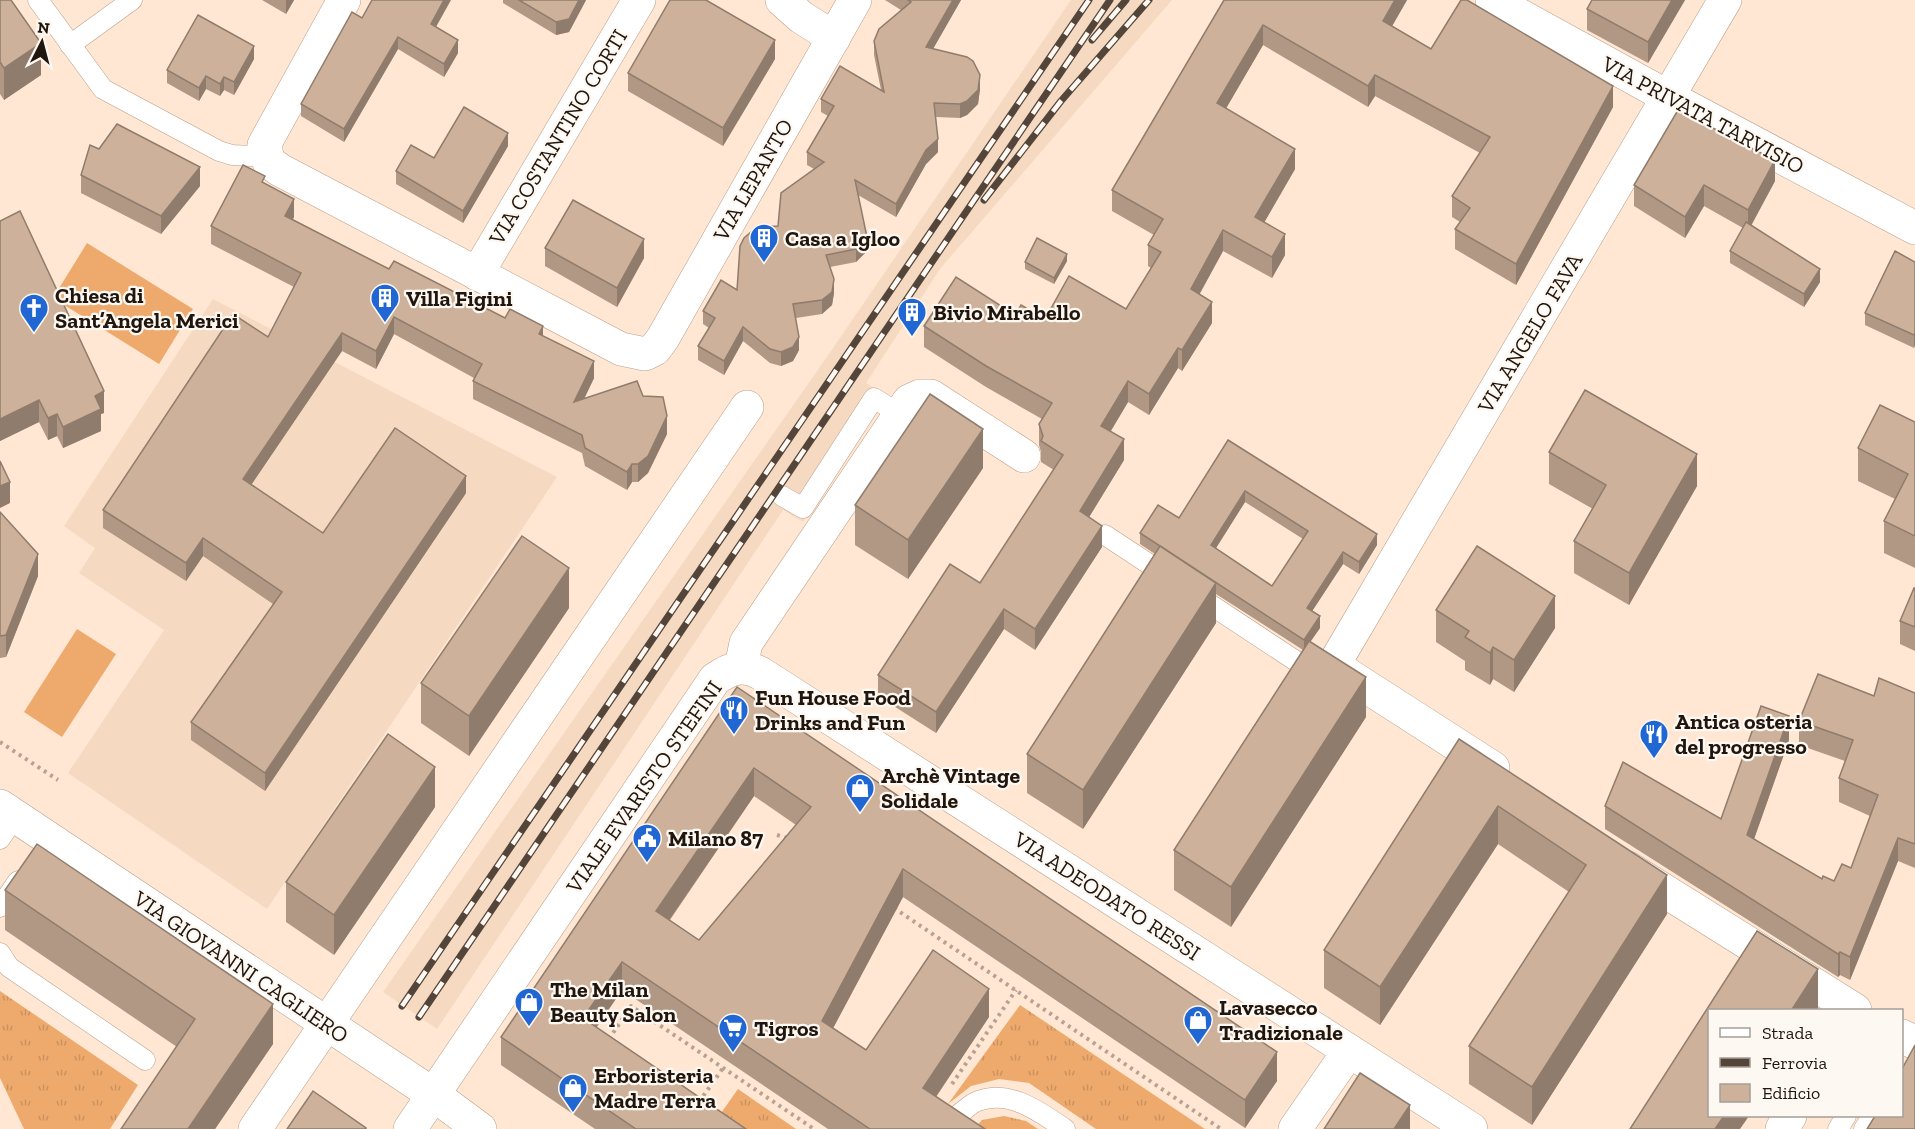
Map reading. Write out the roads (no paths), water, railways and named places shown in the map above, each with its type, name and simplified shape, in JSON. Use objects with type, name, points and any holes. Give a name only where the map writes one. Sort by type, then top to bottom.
[{"type":"street","points":[[344,0],[264,145],[269,162],[280,170],[477,274]]},
{"type":"street","name":"VIA COSTANTINO CORTI","points":[[477,274],[639,0]]},
{"type":"street","points":[[782,0],[801,17],[834,38]]},
{"type":"street","name":"VIA LEPANTO","points":[[477,274],[621,349],[645,354],[655,348],[663,338],[855,0]]},
{"type":"street","name":"VIA PRIVATA TARVISIO","points":[[1492,0],[1670,98],[1915,228]]},
{"type":"street","name":"VIA ANGELO FAVA","points":[[1335,665],[1670,98],[1725,0]]},
{"type":"street","points":[[909,405],[935,399],[1024,456]]},
{"type":"street","name":"VIALE EVARISTO STEFINI","points":[[410,1129],[715,679],[726,671],[741,667],[746,643],[909,405]]},
{"type":"street","points":[[255,1129],[747,407]]},
{"type":"street","points":[[1335,665],[1518,784]]},
{"type":"street","name":"VIA ADEODATO RESSI","points":[[741,667],[760,673],[1349,1052],[1454,1125]]},
{"type":"street","name":"VIA GIOVANNI CAGLIERO","points":[[5,821],[327,1024],[434,1095],[480,1129]]},
{"type":"street","points":[[1608,855],[1853,1009]]},
{"type":"street","points":[[1294,1129],[1349,1052]]},
{"type":"lane","points":[[38,0],[103,89],[219,151],[232,155],[251,156],[264,145]]},
{"type":"lane","points":[[70,45],[132,0]]},
{"type":"lane","points":[[782,496],[803,508],[874,398],[909,405]]},
{"type":"lane","points":[[1105,535],[1299,663],[1311,667],[1335,665]]},
{"type":"lane","points":[[0,907],[18,881]]},
{"type":"lane","points":[[0,953],[9,967],[145,1060]]},
{"type":"lane","points":[[958,1115],[977,1101],[1000,1098],[1029,1104],[1065,1129]]},
{"type":"railway","points":[[402,1006],[1089,0]]},
{"type":"railway","points":[[419,1017],[1110,0]]},
{"type":"railway","points":[[1092,40],[1126,0]]},
{"type":"railway","points":[[984,200],[1061,101],[1149,0]]},
{"type":"place","name":"Casa a Igloo","points":[[764,264]]},
{"type":"place","name":"Villa Figini","points":[[385,324]]},
{"type":"place","name":"Chiesa di Sant’Angela Merici","points":[[34,334]]},
{"type":"place","name":"Bivio Mirabello","points":[[912,338]]},
{"type":"place","name":"Fun House Food Drinks and Fun","points":[[734,736]]},
{"type":"place","name":"Antica osteria del progresso","points":[[1654,760]]},
{"type":"place","name":"Archè Vintage Solidale","points":[[860,814]]},
{"type":"place","name":"Milano 87","points":[[647,864]]},
{"type":"place","name":"The Milan Beauty Salon","points":[[529,1028]]},
{"type":"place","name":"Lavasecco Tradizionale","points":[[1198,1046]]},
{"type":"place","name":"Tigros","points":[[733,1054]]},
{"type":"place","name":"Erboristeria Madre Terra","points":[[573,1114]]}]
